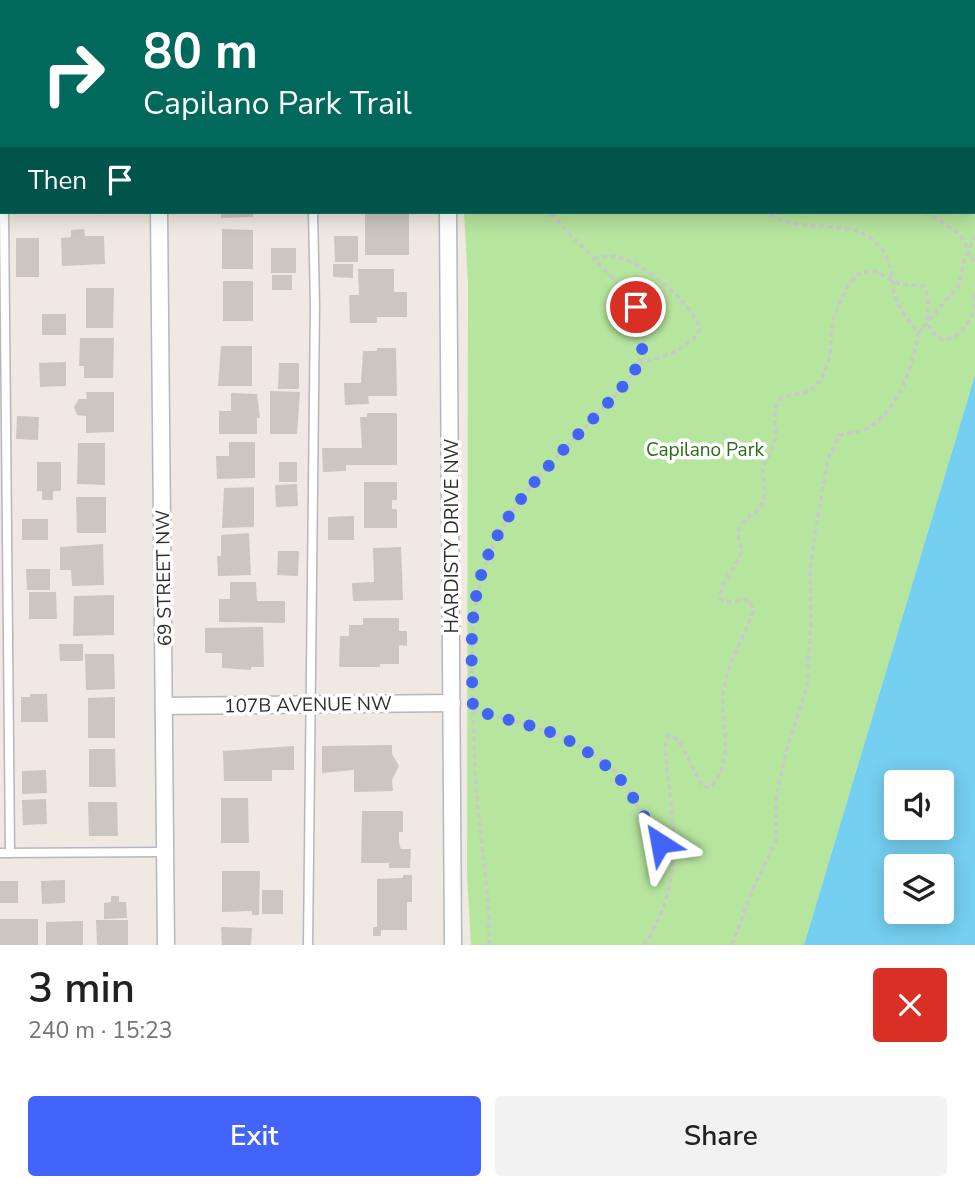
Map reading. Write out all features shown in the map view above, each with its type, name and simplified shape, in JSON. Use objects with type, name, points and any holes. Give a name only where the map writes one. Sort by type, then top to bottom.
[{"type":"street","name":"69 STREET NW","points":[[159,214],[166,945]]},
{"type":"street","name":"HARDISTY DRIVE NW","points":[[448,214],[453,945]]},
{"type":"street","name":"107B AVENUE NW","points":[[164,706],[452,704]]},
{"type":"lane","points":[[4,214],[10,853]]},
{"type":"lane","points":[[309,945],[309,705],[315,304],[313,214]]},
{"type":"lane","points":[[0,853],[166,852]]},
{"type":"path","points":[[489,945],[473,710],[474,609],[480,579],[491,549],[510,515],[536,479],[625,384],[639,362],[644,340],[640,317],[630,297],[551,214]]},
{"type":"path","points":[[773,214],[797,224],[847,227],[865,234],[879,245],[888,260],[901,310],[918,333]]},
{"type":"path","points":[[928,214],[964,240],[968,255],[975,261]]},
{"type":"path","points":[[732,945],[754,886],[776,841],[776,797],[787,749],[807,686],[811,622],[810,569],[828,458],[840,435],[867,428],[895,401],[913,365],[918,333],[958,287],[975,235]]},
{"type":"path","points":[[594,259],[606,255],[624,258],[671,290],[698,321],[700,330],[696,338],[672,352],[639,362]]},
{"type":"path","points":[[644,945],[666,903],[674,860],[665,741],[668,736],[677,739],[702,786],[709,788],[720,775],[724,751],[725,683],[753,611],[749,600],[725,602],[720,598],[721,591],[723,581],[738,562],[742,550],[737,536],[739,526],[762,505],[766,485],[763,468],[775,443],[775,407],[781,398],[810,391],[822,379],[830,356],[832,321],[850,282],[861,272],[875,271],[906,285],[923,286],[927,291],[928,322],[935,335],[943,340],[951,339],[965,327],[975,306],[975,295]]},
{"type":"path","points":[[473,710],[546,730],[576,744],[603,763],[625,784],[642,816],[674,860]]},
{"type":"green space","name":"Capilano Park","points":[[464,214],[975,214],[975,375],[804,945],[471,945],[467,876],[468,283]]},
{"type":"water","points":[[975,375],[975,945],[804,945]]},
{"type":"building","points":[[221,214],[253,214],[253,217],[221,218]]},
{"type":"building","points":[[365,214],[409,214],[409,255],[365,255]]},
{"type":"building","points":[[84,229],[85,236],[104,236],[105,264],[62,266],[61,238],[71,237],[71,230]]},
{"type":"building","points":[[222,229],[253,230],[253,269],[222,269]]},
{"type":"building","points":[[334,236],[358,236],[358,262],[335,262]]},
{"type":"building","points":[[16,238],[39,238],[39,277],[16,277]]},
{"type":"building","points":[[271,248],[296,248],[296,273],[271,273]]},
{"type":"building","points":[[333,264],[353,264],[353,278],[333,277]]},
{"type":"building","points":[[358,269],[394,269],[394,292],[407,292],[407,317],[377,317],[377,323],[350,323],[349,295],[359,295]]},
{"type":"building","points":[[272,275],[292,275],[292,290],[272,290]]},
{"type":"building","points":[[223,281],[253,281],[253,321],[223,321]]},
{"type":"building","points":[[86,288],[114,288],[113,328],[86,328]]},
{"type":"building","points":[[42,314],[66,314],[66,335],[42,335]]},
{"type":"building","points":[[80,338],[114,338],[113,378],[84,378],[84,366],[79,366]]},
{"type":"building","points":[[221,346],[252,346],[252,386],[218,386]]},
{"type":"building","points":[[377,348],[396,348],[397,396],[368,396],[369,404],[345,405],[344,383],[361,383],[363,351],[377,351]]},
{"type":"building","points":[[66,362],[66,386],[40,387],[39,363]]},
{"type":"building","points":[[279,363],[299,363],[299,389],[278,389]]},
{"type":"building","points":[[270,391],[300,392],[297,434],[270,434]]},
{"type":"building","points":[[86,392],[114,392],[114,432],[86,433],[86,416],[77,415],[74,407],[79,399],[87,399]]},
{"type":"building","points":[[231,393],[257,394],[260,418],[257,418],[257,434],[219,434],[219,411],[231,411]]},
{"type":"building","points":[[367,413],[397,413],[397,465],[346,465],[346,471],[323,472],[322,448],[362,448],[360,417],[367,417]]},
{"type":"building","points":[[17,416],[39,417],[38,440],[16,439]]},
{"type":"building","points":[[229,442],[255,442],[255,478],[217,479],[216,456],[229,456]]},
{"type":"building","points":[[78,443],[105,443],[105,485],[77,484]]},
{"type":"building","points":[[37,462],[61,462],[61,491],[53,491],[53,500],[42,500],[42,491],[37,491]]},
{"type":"building","points":[[279,462],[297,462],[297,482],[279,482]]},
{"type":"building","points":[[364,482],[397,482],[397,500],[392,500],[392,509],[397,509],[397,528],[364,528]]},
{"type":"building","points":[[297,484],[298,506],[276,507],[275,485]]},
{"type":"building","points":[[254,487],[254,527],[222,528],[224,488]]},
{"type":"building","points":[[76,497],[106,497],[106,533],[77,533]]},
{"type":"building","points":[[354,516],[354,540],[328,540],[328,517]]},
{"type":"building","points":[[22,519],[48,519],[48,540],[22,540]]},
{"type":"building","points":[[249,533],[251,575],[218,576],[217,556],[221,556],[221,535]]},
{"type":"building","points":[[103,544],[104,585],[72,586],[71,570],[60,570],[60,547]]},
{"type":"building","points":[[401,547],[403,600],[353,601],[352,583],[374,582],[373,548]]},
{"type":"building","points":[[278,551],[299,551],[298,576],[277,575]]},
{"type":"building","points":[[26,569],[50,569],[50,590],[27,590]]},
{"type":"building","points":[[230,582],[256,582],[257,601],[285,601],[285,623],[219,622],[219,599],[230,599]]},
{"type":"building","points":[[29,592],[56,592],[57,619],[29,619]]},
{"type":"building","points":[[114,595],[114,635],[73,636],[74,596]]},
{"type":"building","points":[[363,618],[399,618],[399,631],[407,631],[407,646],[399,645],[399,664],[339,667],[340,636],[349,636],[349,625],[363,625]]},
{"type":"building","points":[[263,627],[264,667],[251,667],[251,670],[222,668],[222,653],[205,653],[205,628]]},
{"type":"building","points":[[59,644],[83,644],[83,661],[60,661]]},
{"type":"building","points":[[85,654],[114,654],[115,689],[86,690]]},
{"type":"building","points":[[30,694],[47,694],[48,722],[21,722],[21,697],[30,697]]},
{"type":"building","points":[[115,697],[115,738],[88,738],[88,698]]},
{"type":"building","points":[[392,745],[392,754],[399,766],[392,780],[393,791],[354,792],[354,770],[322,773],[322,746]]},
{"type":"building","points":[[294,746],[294,770],[272,770],[272,781],[224,781],[223,751]]},
{"type":"building","points":[[89,749],[115,749],[116,787],[89,787]]},
{"type":"building","points":[[46,770],[47,793],[22,794],[22,771]]},
{"type":"building","points":[[221,798],[248,798],[249,843],[221,843]]},
{"type":"building","points":[[46,799],[47,824],[23,825],[22,800]]},
{"type":"building","points":[[88,802],[117,802],[118,836],[89,836]]},
{"type":"building","points":[[362,811],[403,811],[403,832],[399,832],[399,843],[401,849],[411,849],[410,868],[389,868],[389,863],[361,863]]},
{"type":"building","points":[[222,871],[260,871],[259,915],[252,915],[252,911],[222,912]]},
{"type":"building","points":[[403,875],[412,875],[412,902],[407,902],[407,930],[381,930],[381,936],[373,936],[373,927],[377,927],[377,879],[403,878]]},
{"type":"building","points":[[65,880],[65,903],[42,904],[41,881]]},
{"type":"building","points":[[0,881],[18,881],[18,903],[0,903]]},
{"type":"building","points":[[262,890],[283,890],[283,914],[262,914]]},
{"type":"building","points":[[111,896],[119,896],[119,902],[126,902],[127,918],[104,919],[104,903],[111,902]]},
{"type":"building","points":[[0,919],[38,919],[38,945],[0,945]]},
{"type":"building","points":[[96,920],[128,920],[128,945],[97,945]]},
{"type":"building","points":[[83,921],[83,945],[46,945],[46,922]]},
{"type":"building","points":[[221,927],[252,928],[251,945],[222,945]]},
{"type":"route","points":[[636,307],[644,340],[633,374],[536,479],[510,515],[491,549],[480,579],[474,609],[473,710],[546,730],[576,744],[603,763],[625,784],[660,843]]}]
